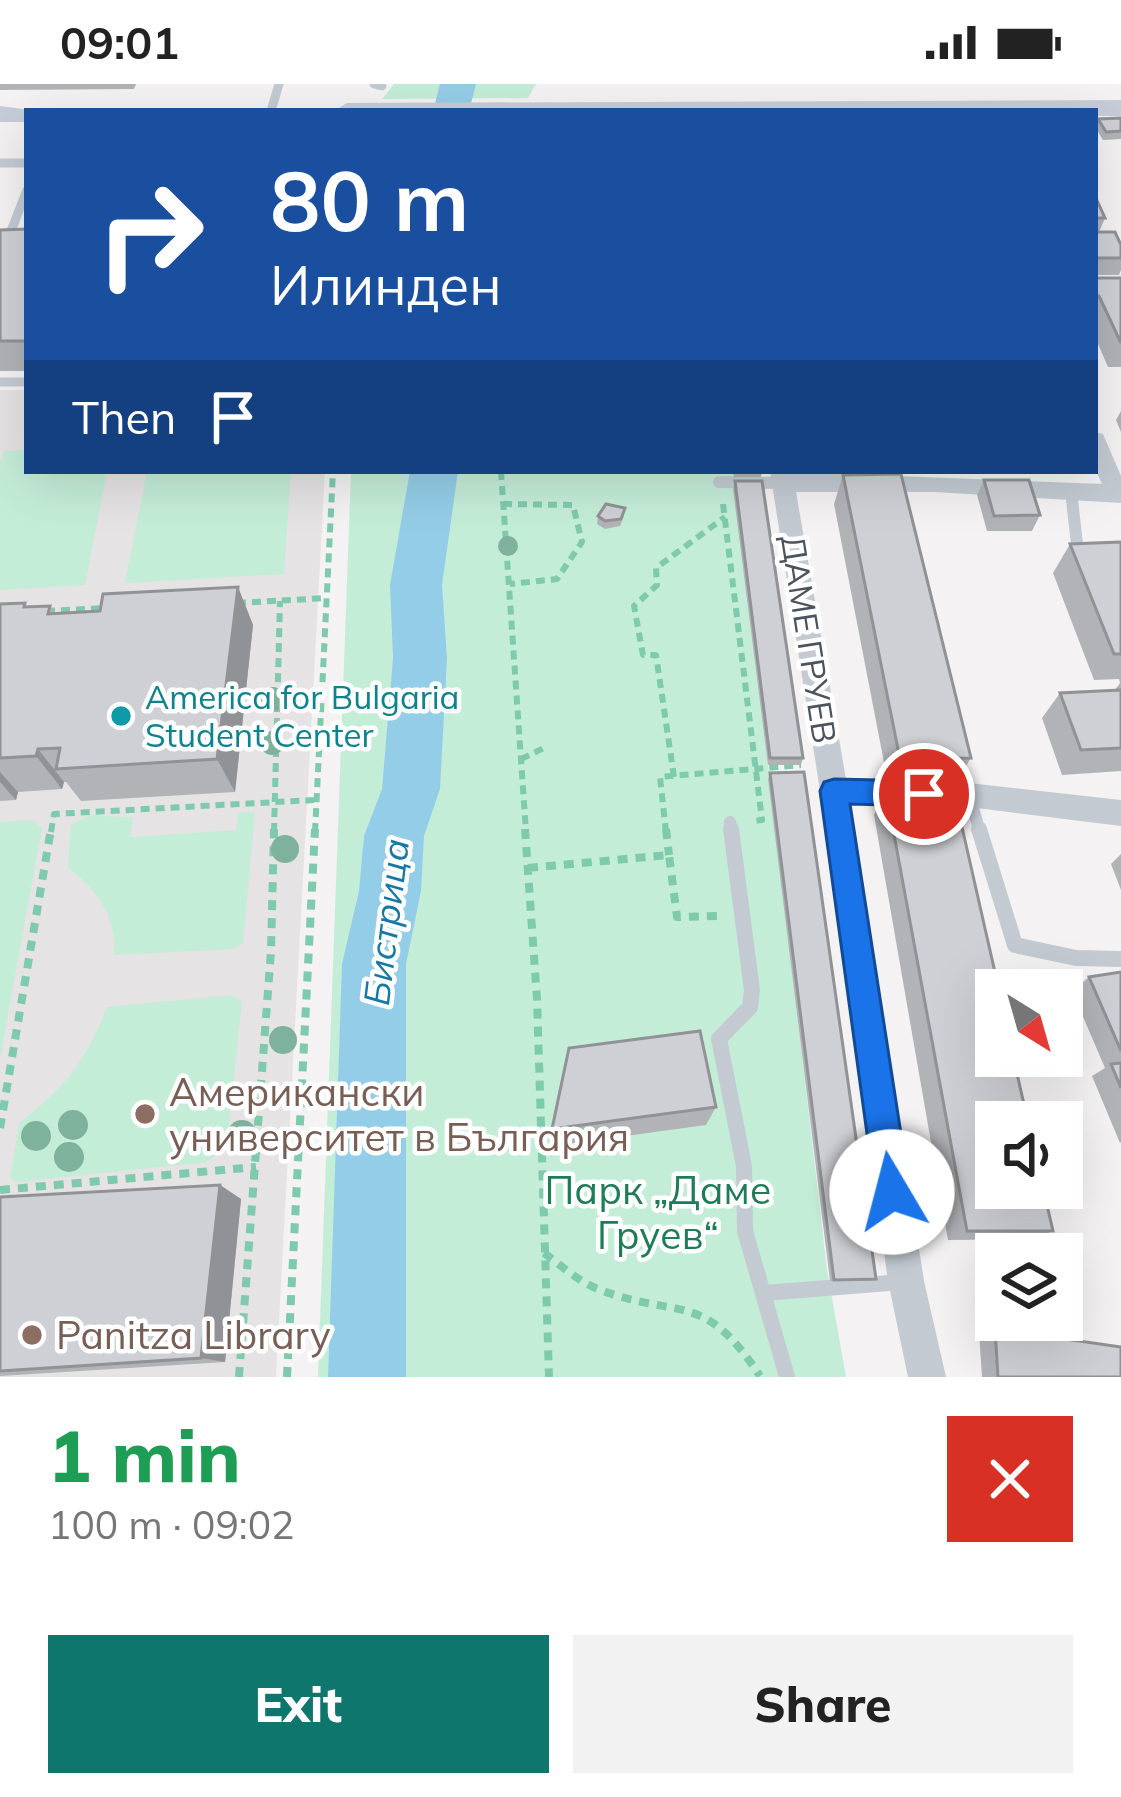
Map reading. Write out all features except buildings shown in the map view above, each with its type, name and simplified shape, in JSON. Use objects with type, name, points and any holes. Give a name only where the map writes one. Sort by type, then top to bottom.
[{"type":"main road","points":[[377,93],[505,108]]},
{"type":"main road","points":[[920,108],[1119,107]]},
{"type":"street","points":[[783,477],[1119,494],[1098,447]]},
{"type":"street","name":"ДАМЕ ГРУЕВ","points":[[783,477],[905,1282],[926,1377]]},
{"type":"street","points":[[834,791],[969,795],[1121,813]]},
{"type":"lane","points":[[2,248],[24,197]]},
{"type":"lane","points":[[719,482],[783,477]]},
{"type":"lane","points":[[1071,491],[1077,544]]},
{"type":"lane","points":[[969,795],[1015,945],[1076,958],[1121,958]]},
{"type":"lane","points":[[730,822],[750,1007],[719,1039],[744,1166],[745,1232],[787,1377]]},
{"type":"lane","points":[[764,1294],[905,1282]]},
{"type":"path","points":[[287,1377],[333,474]]},
{"type":"path","points":[[501,474],[544,1138],[549,1377]]},
{"type":"path","points":[[719,482],[762,820],[730,822]]},
{"type":"path","points":[[503,504],[573,505],[582,542],[557,579],[508,585]]},
{"type":"path","points":[[674,777],[656,655],[643,655],[634,606],[657,585],[656,568],[725,517]]},
{"type":"path","points":[[236,603],[326,598]]},
{"type":"path","points":[[239,1377],[272,951],[280,601]]},
{"type":"path","points":[[24,611],[118,608]]},
{"type":"path","points":[[520,759],[544,748]]},
{"type":"path","points":[[743,916],[677,917],[660,778],[794,765]]},
{"type":"path","points":[[0,1128],[54,814],[314,800]]},
{"type":"path","points":[[528,868],[669,855]]},
{"type":"path","points":[[0,1190],[256,1167]]},
{"type":"path","points":[[544,1253],[596,1288],[694,1306],[741,1345],[760,1377]]},
{"type":"shaded area","name":"Американски университет в България","points":[[0,390],[24,390],[24,474],[325,474],[276,1377],[0,1377]]},
{"type":"green space","points":[[394,84],[536,84],[528,98],[382,99]]},
{"type":"green space","points":[[24,450],[24,474],[106,474],[85,585],[0,590],[4,451]]},
{"type":"green space","points":[[146,474],[291,474],[284,574],[125,583]]},
{"type":"green space","name":"Парк „Даме Груев“","points":[[351,474],[734,474],[827,1270],[846,1377],[318,1377]]},
{"type":"green space","points":[[255,812],[243,943],[234,949],[114,955],[109,916],[68,868],[71,825],[90,815],[133,818],[130,837],[236,830],[238,813]]},
{"type":"green space","points":[[33,820],[42,828],[0,1059],[0,822]]},
{"type":"green space","points":[[231,995],[242,1001],[227,1147],[207,1162],[17,1182],[10,1178],[19,1123],[72,1072],[107,1007]]},
{"type":"waterway","name":"Бистрица","points":[[452,108],[458,84]]},
{"type":"waterway","name":"Бистрица","points":[[367,1377],[374,964],[390,891],[394,836],[411,789],[420,658],[416,585],[434,474]]},
{"type":"place","name":"America for Bulgaria Student Center","points":[[121,716]]},
{"type":"place","name":"Американски университет в България","points":[[145,1114]]},
{"type":"place","name":"Panitza Library","points":[[32,1335]]},
{"type":"route","points":[[892,1192],[834,791],[924,794]]}]
